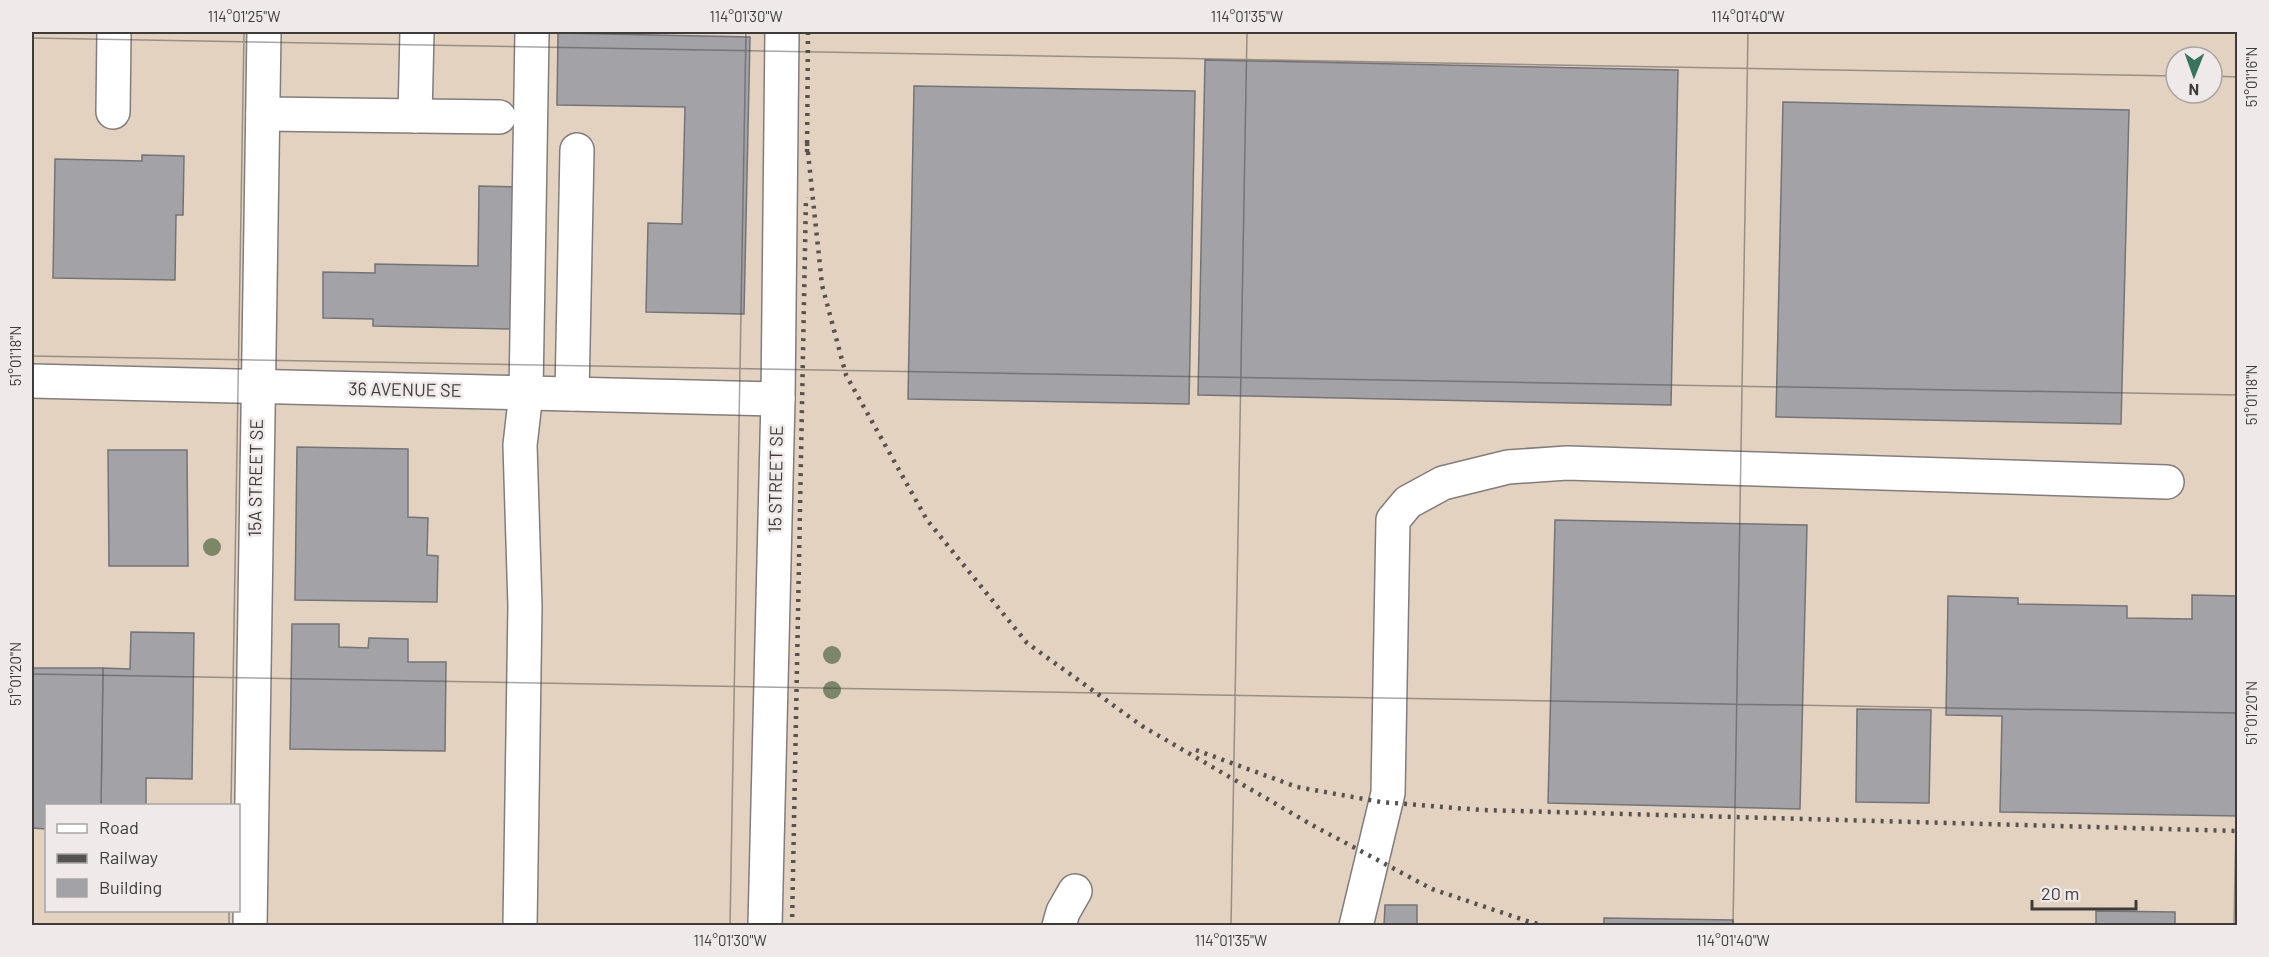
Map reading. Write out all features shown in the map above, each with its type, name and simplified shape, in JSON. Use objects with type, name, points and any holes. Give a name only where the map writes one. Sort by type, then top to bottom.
[{"type":"street","points":[[113,112],[114,32]]},
{"type":"street","name":"15A STREET SE","points":[[250,926],[264,32]]},
{"type":"street","points":[[415,116],[417,32]]},
{"type":"street","points":[[520,926],[525,618],[520,445],[526,393],[532,32]]},
{"type":"street","name":"15 STREET SE","points":[[765,926],[778,399],[782,32]]},
{"type":"street","points":[[263,114],[499,117]]},
{"type":"street","points":[[572,394],[578,150]]},
{"type":"street","name":"36 AVENUE SE","points":[[32,381],[778,399]]},
{"type":"street","points":[[1356,926],[1388,793],[1393,520],[1408,502],[1443,483],[1508,467],[1567,463],[2167,482]]},
{"type":"street","points":[[1059,926],[1063,912],[1075,891]]},
{"type":"shaded area","points":[[32,32],[2237,32],[2237,925],[32,925]]},
{"type":"building","points":[[558,33],[750,37],[744,314],[646,312],[648,223],[682,224],[685,107],[557,105]]},
{"type":"building","points":[[1205,60],[1678,70],[1671,405],[1198,395]]},
{"type":"building","points":[[914,86],[1195,91],[1189,404],[908,399]]},
{"type":"building","points":[[1783,102],[2129,110],[2121,424],[1776,417]]},
{"type":"building","points":[[142,155],[184,156],[183,215],[176,215],[175,280],[53,278],[55,159],[142,161]]},
{"type":"building","points":[[479,186],[518,187],[515,329],[373,326],[373,319],[323,318],[323,272],[375,273],[375,264],[478,266]]},
{"type":"building","points":[[297,447],[408,449],[408,517],[428,518],[427,555],[438,556],[437,602],[295,600]]},
{"type":"building","points":[[108,450],[187,450],[188,566],[109,566]]},
{"type":"building","points":[[1555,520],[1807,525],[1800,809],[1548,803]]},
{"type":"building","points":[[2192,595],[2238,596],[2238,816],[2000,812],[2002,716],[1946,715],[1948,596],[2018,598],[2018,604],[2127,606],[2127,618],[2192,619]]},
{"type":"building","points":[[292,624],[339,624],[339,647],[368,648],[369,638],[408,639],[408,662],[446,662],[445,751],[290,749]]},
{"type":"building","points":[[131,632],[194,633],[192,779],[146,778],[146,804],[101,804],[103,668],[130,669]]},
{"type":"building","points":[[32,668],[103,668],[101,804],[45,804],[45,829],[32,828]]},
{"type":"building","points":[[1857,709],[1931,710],[1929,803],[1856,802]]},
{"type":"building","points":[[1385,905],[1417,905],[1417,926],[1384,926]]},
{"type":"building","points":[[2096,911],[2175,912],[2175,926],[2096,926]]},
{"type":"building","points":[[1604,918],[1733,920],[1733,926],[1604,926]]},
{"type":"railway","points":[[807,152],[808,32]]},
{"type":"railway","points":[[807,143],[822,285],[846,375],[927,520],[1027,643],[1142,726],[1312,825],[1432,889],[1547,926]]},
{"type":"railway","points":[[792,926],[806,197]]},
{"type":"railway","points":[[1196,750],[1297,787],[1381,802],[1481,810],[2238,831]]},
{"type":"railway","points":[[1947,926],[2008,926]]}]
